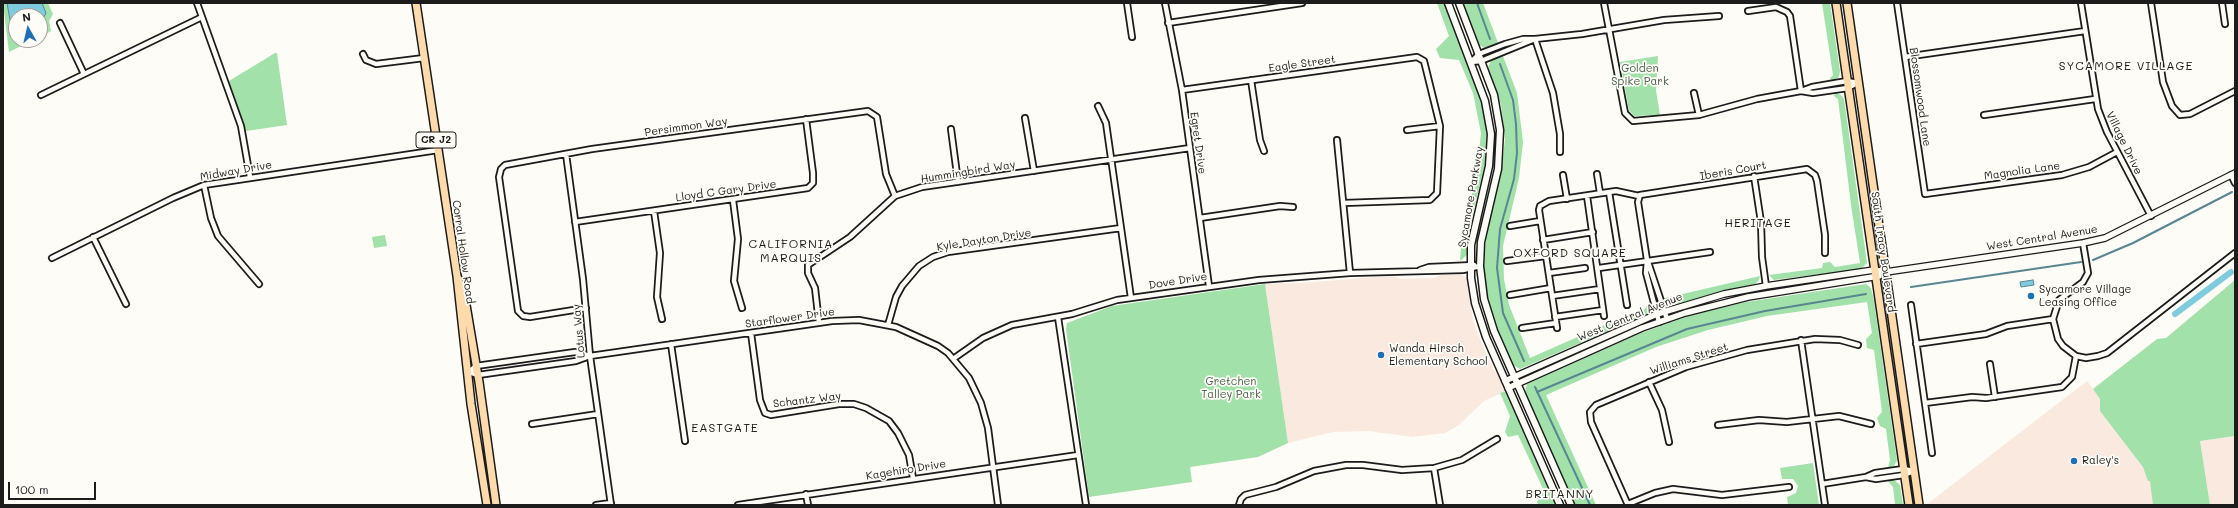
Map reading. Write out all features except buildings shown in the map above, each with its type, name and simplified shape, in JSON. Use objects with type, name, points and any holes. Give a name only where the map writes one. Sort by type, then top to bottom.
[{"type":"main road","name":"Corral Hollow Road","points":[[416,3],[457,276],[472,404],[488,505]]},
{"type":"main road","name":"Sycamore Parkway","points":[[1448,3],[1488,110],[1491,144],[1486,177],[1473,229],[1470,267],[1478,316],[1560,505]]},
{"type":"main road","name":"Sycamore Parkway","points":[[1459,3],[1497,106],[1501,138],[1498,169],[1483,232],[1480,266],[1487,311],[1517,384],[1571,505]]},
{"type":"main road","name":"South Tracy Boulevard","points":[[1836,3],[1909,505]]},
{"type":"main road","name":"South Tracy Boulevard","points":[[1847,3],[1919,505]]},
{"type":"main road","points":[[457,276],[464,299],[478,375],[496,505]]},
{"type":"street","points":[[197,3],[241,126],[250,177]]},
{"type":"street","points":[[1127,3],[1132,37]]},
{"type":"street","name":"Egret Drive","points":[[1166,3],[1168,23],[1182,90],[1208,286]]},
{"type":"street","points":[[1168,23],[1302,3]]},
{"type":"street","points":[[1604,3],[1623,106],[1628,118],[1633,121],[1699,115],[1757,99],[1801,91],[1812,87],[1858,83]]},
{"type":"street","name":"Blossomwood Lane","points":[[1898,3],[1925,194]]},
{"type":"street","name":"Village Drive","points":[[2081,3],[2095,99],[2107,132],[2151,216]]},
{"type":"street","points":[[2151,3],[2164,87],[2172,106],[2180,115],[2190,114],[2235,91]]},
{"type":"street","points":[[2222,3],[2225,24]]},
{"type":"street","points":[[1748,12],[1776,7],[1787,12],[1790,16],[1801,91]]},
{"type":"street","points":[[1470,62],[1479,54],[1514,41],[1608,30],[1664,20],[1719,16]]},
{"type":"street","points":[[41,95],[202,17]]},
{"type":"street","points":[[60,22],[84,74]]},
{"type":"street","points":[[1905,57],[2086,31]]},
{"type":"street","points":[[1470,62],[1481,61],[1535,39]]},
{"type":"street","points":[[1535,39],[1553,93],[1560,134],[1560,152]]},
{"type":"street","points":[[363,54],[366,60],[376,64],[424,58]]},
{"type":"street","name":"Eagle Street","points":[[1182,90],[1417,57],[1424,61],[1440,126]]},
{"type":"street","points":[[1251,80],[1260,140],[1264,152]]},
{"type":"street","points":[[1694,93],[1699,115]]},
{"type":"street","points":[[1984,114],[2095,99]]},
{"type":"street","points":[[1098,106],[1106,122],[1131,298]]},
{"type":"street","name":"Persimmon Way","points":[[586,308],[530,317],[520,314],[516,305],[499,177],[503,166],[510,162],[853,112],[873,112],[877,117],[880,128],[887,181],[895,196]]},
{"type":"street","points":[[1025,118],[1034,171]]},
{"type":"street","name":"Lloyd C Gary Drive","points":[[575,222],[808,188],[811,186],[813,173],[806,119]]},
{"type":"street","points":[[1344,203],[1430,200],[1437,193],[1440,126],[1407,130]]},
{"type":"street","points":[[951,129],[958,182]]},
{"type":"street","points":[[1337,140],[1350,273]]},
{"type":"street","name":"Hummingbird Way","points":[[819,323],[815,288],[808,273],[808,265],[850,237],[895,196],[922,187],[1190,148]]},
{"type":"street","name":"Midway Drive","points":[[52,258],[178,195],[204,185],[438,150]]},
{"type":"street","name":"Magnolia Lane","points":[[1925,194],[2062,175],[2089,167],[2117,152]]},
{"type":"street","name":"Lotus Way","points":[[566,154],[586,308],[590,356],[611,504]]},
{"type":"street","name":"Iberis Court","points":[[1639,196],[1754,176],[1807,169],[1815,176],[1825,235],[1825,253]]},
{"type":"street","points":[[1597,174],[1600,193]]},
{"type":"street","points":[[2233,174],[2235,183]]},
{"type":"street","name":"West Central Avenue","points":[[1508,388],[1667,319],[1748,298],[1886,272],[2083,243],[2111,235],[2233,174]]},
{"type":"street","points":[[1563,175],[1567,199]]},
{"type":"street","points":[[1754,176],[1761,222],[1762,257],[1766,286]]},
{"type":"street","points":[[204,185],[211,218],[218,236],[259,284]]},
{"type":"street","points":[[1609,192],[1627,305]]},
{"type":"street","points":[[1557,328],[1540,222],[1540,206],[1545,202],[1609,192],[1622,192],[1639,196],[1647,260],[1646,273],[1659,322]]},
{"type":"street","points":[[1587,196],[1599,268],[1604,316]]},
{"type":"street","points":[[733,200],[738,239],[734,281],[742,308]]},
{"type":"street","points":[[1200,218],[1280,206],[1293,207]]},
{"type":"street","points":[[654,211],[660,253],[657,297],[662,319]]},
{"type":"street","points":[[1510,226],[1540,222]]},
{"type":"street","name":"Kyle Dayton Drive","points":[[888,325],[896,297],[902,286],[919,266],[933,257],[948,252],[1121,228]]},
{"type":"street","points":[[1543,240],[1593,232]]},
{"type":"street","points":[[93,237],[126,304]]},
{"type":"street","points":[[2083,243],[2088,273],[2082,282],[2059,300],[2053,318],[2058,339],[2063,346],[2076,356],[2098,356],[2107,353],[2235,253]]},
{"type":"street","points":[[1599,268],[1710,252]]},
{"type":"street","points":[[1507,261],[1546,256]]},
{"type":"street","points":[[1647,260],[1653,272],[1667,319]]},
{"type":"street","name":"Dove Drive","points":[[953,359],[972,344],[996,331],[1026,322],[1083,311],[1104,302],[1258,280],[1350,273],[1419,271],[1429,267],[1480,266]]},
{"type":"street","points":[[1548,273],[1585,268]]},
{"type":"street","name":"West Central Avenue","points":[[1505,380],[1657,314],[1708,298],[1766,286],[1875,274]]},
{"type":"street","points":[[1510,295],[1551,288]]},
{"type":"street","points":[[1552,296],[1600,289]]},
{"type":"street","points":[[1911,304],[1932,453]]},
{"type":"street","points":[[1555,317],[1603,310]]},
{"type":"street","points":[[1058,317],[1086,505]]},
{"type":"street","points":[[1916,344],[1986,334],[2007,326],[2053,318]]},
{"type":"street","name":"Starflower Drive","points":[[476,366],[574,352],[590,356],[819,323],[859,320],[888,325],[938,346],[953,359],[969,378],[981,403],[988,428],[998,505]]},
{"type":"street","points":[[1522,328],[1556,323]]},
{"type":"street","name":"Schantz Way","points":[[751,333],[760,400],[765,413],[771,415],[838,404],[854,404],[866,408],[889,421],[898,433],[909,455],[913,478]]},
{"type":"street","name":"Williams Street","points":[[1628,505],[1591,422],[1590,412],[1596,405],[1686,367],[1726,356],[1801,340],[1828,338],[1858,345]]},
{"type":"street","points":[[1801,340],[1825,505]]},
{"type":"street","points":[[671,344],[684,441]]},
{"type":"street","points":[[469,372],[478,375],[576,361],[590,356]]},
{"type":"street","points":[[1925,403],[1972,397],[1995,397],[2062,387],[2072,377],[2076,356]]},
{"type":"street","points":[[1990,364],[1995,397]]},
{"type":"street","points":[[469,372],[476,366]]},
{"type":"street","points":[[1649,382],[1662,410],[1669,442]]},
{"type":"street","points":[[532,424],[598,414]]},
{"type":"street","points":[[1718,425],[1759,420],[1786,422],[1839,416],[1871,424]]},
{"type":"street","points":[[1239,505],[1241,499],[1245,495],[1326,468],[1363,465],[1402,470],[1434,468],[1462,460],[1498,439]]},
{"type":"street","name":"Kagehiro Drive","points":[[738,505],[993,466],[1078,455]]},
{"type":"street","points":[[1434,468],[1440,505]]},
{"type":"street","points":[[1822,484],[1866,477],[1875,473],[1914,471]]},
{"type":"street","points":[[1628,505],[1655,493],[1673,489],[1730,495],[1788,487]]},
{"type":"street","points":[[806,494],[808,505]]},
{"type":"street","points":[[596,505],[611,504]]},
{"type":"shaded area","name":"Wanda Hirsch Elementary School","points":[[1462,274],[1467,279],[1473,320],[1478,334],[1493,369],[1499,375],[1506,391],[1484,401],[1459,425],[1445,433],[1413,437],[1368,431],[1333,432],[1288,443],[1265,284],[1301,283],[1393,276],[1401,279],[1434,278],[1441,275]]},
{"type":"shaded area","points":[[2087,381],[2149,463],[2154,505],[1926,505]]},
{"type":"shaded area","points":[[2235,436],[2235,505],[2210,505],[2200,441]]},
{"type":"green space","points":[[3,3],[48,3],[53,14],[49,21],[51,31],[48,33],[48,8],[8,8],[8,44]]},
{"type":"green space","points":[[1437,3],[1444,3],[1481,99],[1487,131],[1485,164],[1472,217],[1467,255],[1460,261],[1462,234],[1477,172],[1481,133],[1473,93],[1459,60],[1440,58],[1436,49],[1449,36]]},
{"type":"green space","points":[[1463,3],[1483,3],[1498,43],[1485,48],[1479,45]]},
{"type":"green space","points":[[1822,3],[1830,3],[1840,71],[1839,77],[1833,81],[1831,81],[1830,78],[1833,75]]},
{"type":"green space","points":[[9,48],[17,48],[9,52]]},
{"type":"green space","points":[[277,53],[287,125],[246,131],[229,81]]},
{"type":"green space","points":[[1503,56],[1517,93],[1523,142],[1519,178],[1503,246],[1504,279],[1509,305],[1530,358],[1634,312],[1643,311],[1649,303],[1650,307],[1649,313],[1645,315],[1520,369],[1513,365],[1496,326],[1489,305],[1484,274],[1486,232],[1501,174],[1505,139],[1501,105],[1488,67],[1491,61]]},
{"type":"green space","name":"Golden Spike Park","points":[[1658,56],[1656,90],[1660,115],[1634,116],[1629,110],[1620,62]]},
{"type":"green space","points":[[1835,93],[1841,95],[1844,99],[1867,263],[1861,269],[1774,280],[1769,275],[1822,268],[1823,263],[1830,262],[1835,267],[1860,263],[1851,205],[1838,99],[1834,96]]},
{"type":"green space","points":[[385,235],[387,246],[374,248],[372,237]]},
{"type":"green space","points":[[1760,276],[1759,280],[1755,284],[1718,292],[1672,306],[1665,304],[1661,299]]},
{"type":"green space","points":[[2235,280],[2235,436],[2200,441],[2210,505],[2153,505],[2150,481],[2148,481],[2143,467],[2100,411],[2100,399],[2093,389],[2157,339],[2166,338]]},
{"type":"green space","name":"Gretchen Talley Park","points":[[1265,284],[1288,443],[1258,457],[1190,467],[1192,482],[1089,497],[1066,329],[1067,323],[1112,306]]},
{"type":"green space","points":[[1866,284],[1871,288],[1874,301],[1897,460],[1894,466],[1888,468],[1890,460],[1886,429],[1880,426],[1877,418],[1882,412],[1874,350],[1867,348],[1866,339],[1872,333],[1867,302],[1767,316],[1708,330],[1656,347],[1546,395],[1596,505],[1575,505],[1525,392],[1527,384],[1641,333],[1691,315],[1746,302]]},
{"type":"green space","points":[[1506,391],[1556,505],[1538,505],[1537,502],[1544,491],[1518,435],[1508,437],[1505,432],[1510,416],[1500,393]]},
{"type":"green space","points":[[1813,463],[1819,505],[1788,505],[1787,497],[1796,493],[1798,486],[1793,479],[1782,479],[1780,468]]},
{"type":"green space","points":[[1894,480],[1900,485],[1903,505],[1895,505],[1893,487],[1888,481]]},
{"type":"water","points":[[7,3],[42,3],[44,8],[8,8]]},
{"type":"water","points":[[2033,280],[2034,285],[2021,287],[2020,282]]},
{"type":"waterway","points":[[1477,3],[1490,39]]},
{"type":"waterway","points":[[1500,64],[1513,100],[1517,153],[1514,179],[1500,229],[1497,268],[1503,313],[1524,361]]},
{"type":"waterway","points":[[2093,260],[2133,243],[2232,192]]},
{"type":"waterway","points":[[1911,287],[2081,262]]},
{"type":"waterway","points":[[2175,314],[2231,272]]},
{"type":"waterway","points":[[1537,392],[1687,329],[1765,311],[1866,294]]},
{"type":"waterway","points":[[1535,387],[1590,505]]},
{"type":"place","name":"Sycamore Village Leasing Office","points":[[2031,296]]},
{"type":"place","name":"Wanda Hirsch Elementary School","points":[[1381,355]]},
{"type":"place","name":"Raley's","points":[[2074,461]]},
{"type":"district","name":"SYCAMORE VILLAGE","points":[[2126,66]]},
{"type":"district","name":"HERITAGE","points":[[1758,223]]},
{"type":"district","name":"CALIFORNIA MARQUIS","points":[[791,251]]},
{"type":"district","name":"OXFORD SQUARE","points":[[1570,253]]},
{"type":"district","name":"EASTGATE","points":[[725,428]]},
{"type":"district","name":"BRITANNY","points":[[1560,494]]}]
